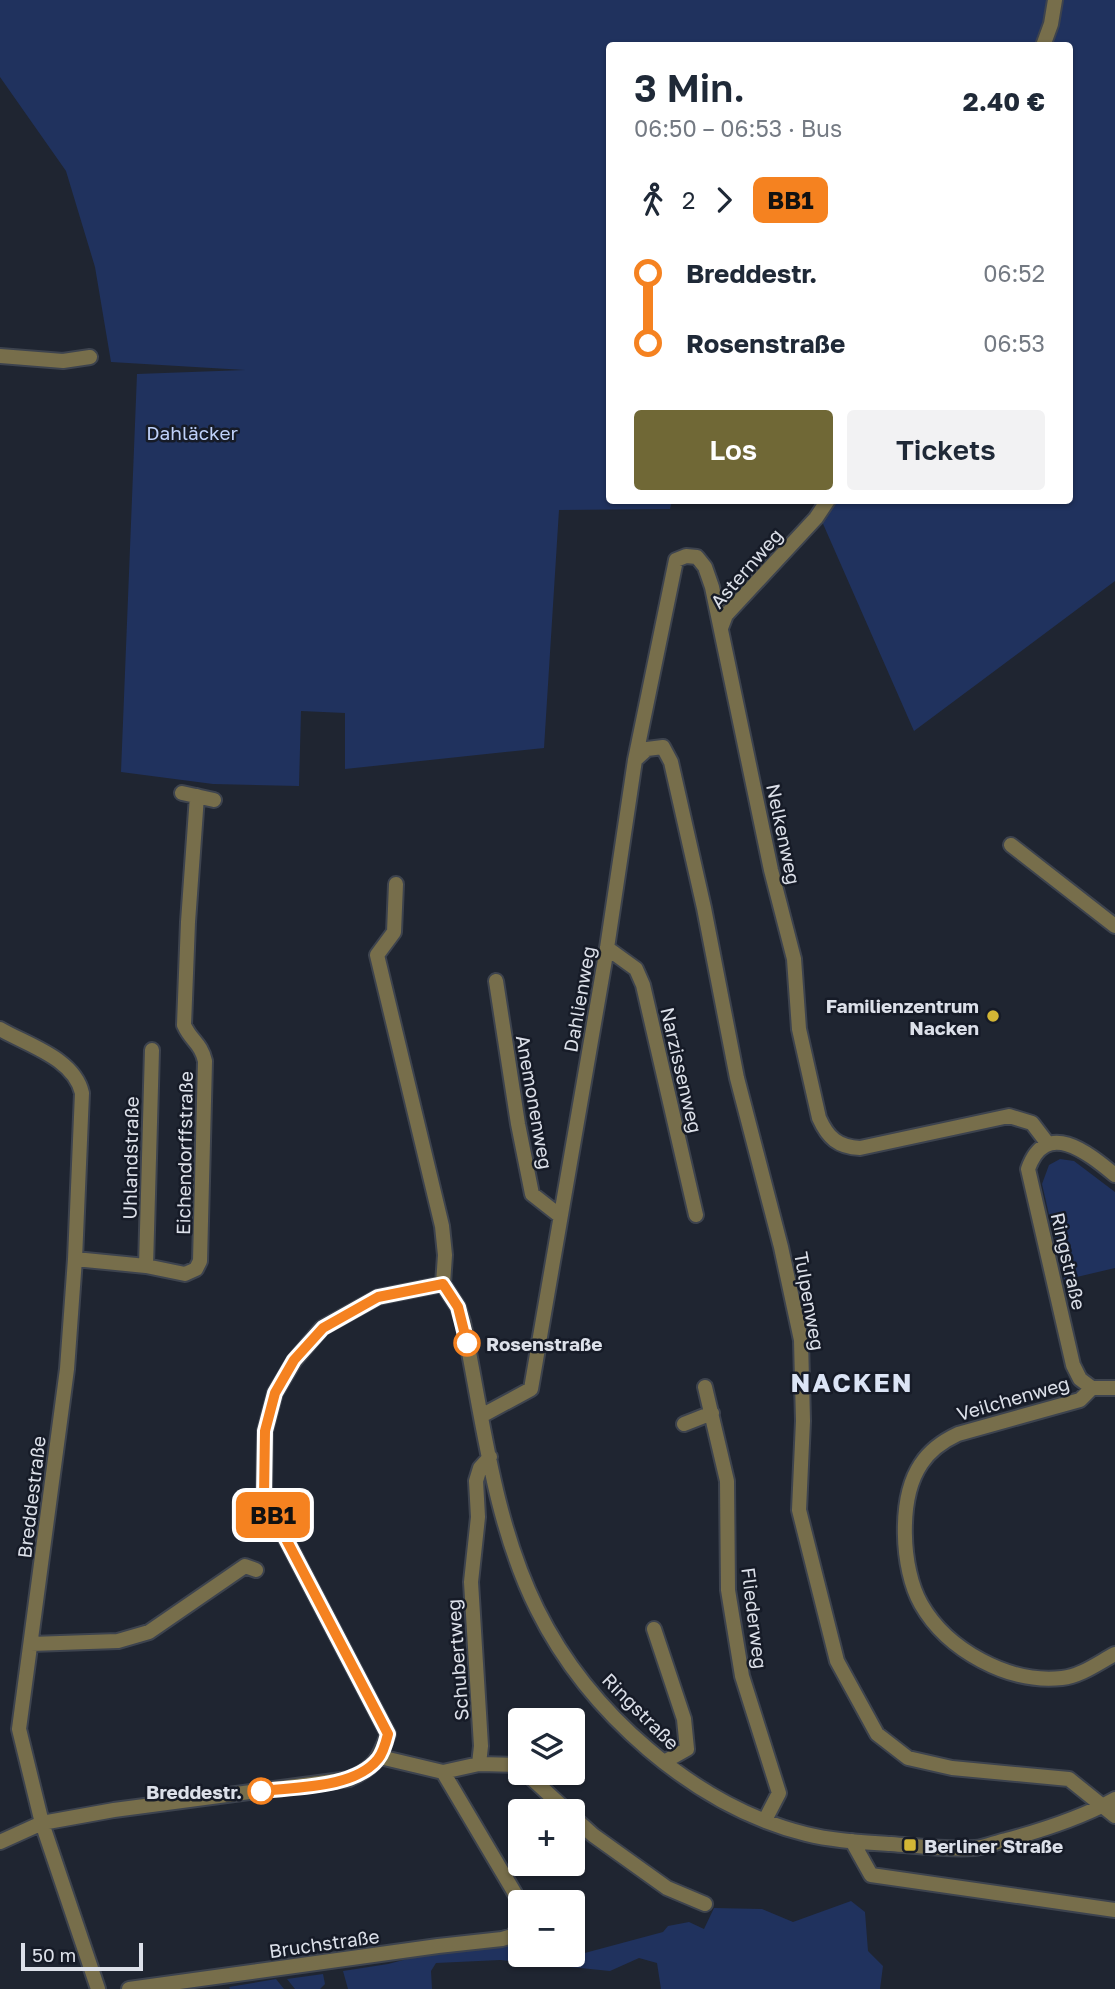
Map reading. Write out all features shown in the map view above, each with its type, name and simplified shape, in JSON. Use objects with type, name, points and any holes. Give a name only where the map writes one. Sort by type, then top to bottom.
[{"type":"street","points":[[1044,42],[1055,0]]},
{"type":"street","points":[[0,356],[63,361],[90,357]]},
{"type":"street","name":"Asternweg","points":[[721,628],[726,615],[816,518],[825,504]]},
{"type":"street","name":"Nelkenweg","points":[[676,560],[686,556],[697,557],[705,567],[712,587],[771,870],[794,959],[802,1042],[824,1130],[834,1141],[846,1147],[860,1148],[1009,1116],[1032,1122],[1048,1144]]},
{"type":"street","name":"Dahlienweg","points":[[481,1416],[531,1389],[607,948],[635,761],[676,560]]},
{"type":"street","name":"Tulpenweg","points":[[635,761],[647,749],[663,747],[671,762],[704,908],[737,1077],[802,1340],[803,1421],[799,1510],[837,1661],[877,1734],[908,1758],[952,1768],[1069,1779],[1101,1807]]},
{"type":"street","points":[[182,793],[214,800]]},
{"type":"street","name":"Eichendorffstraße","points":[[75,1259],[146,1266],[186,1274],[196,1269],[200,1261],[205,1061],[202,1048],[189,1036],[184,1024],[197,796]]},
{"type":"street","points":[[1011,845],[1115,926]]},
{"type":"street","points":[[0,1842],[43,1823],[114,1810],[349,1780],[366,1772],[380,1757],[388,1734],[264,1497],[265,1431],[275,1393],[294,1360],[323,1328],[378,1297],[443,1284],[445,1255],[442,1226],[377,956],[394,932],[396,884]]},
{"type":"street","name":"Narzissenweg","points":[[607,948],[636,969],[643,985],[696,1216]]},
{"type":"street","name":"Anemonenweg","points":[[496,981],[518,1124],[532,1194],[560,1216]]},
{"type":"street","name":"Breddestraße","points":[[6,1032],[56,1060],[72,1073],[80,1086],[75,1259],[67,1369],[19,1729],[43,1823],[98,1989]]},
{"type":"street","name":"Uhlandstraße","points":[[146,1266],[152,1050]]},
{"type":"street","points":[[1048,1144],[1065,1143],[1079,1148],[1115,1175]]},
{"type":"street","name":"Ringstraße","points":[[1048,1144],[1036,1152],[1028,1169],[1073,1365],[1080,1379],[1092,1388]]},
{"type":"street","name":"Ringstraße","points":[[443,1284],[458,1307],[463,1322],[501,1510],[536,1608],[556,1645],[606,1706],[634,1736],[664,1762],[708,1792],[765,1820],[809,1835],[852,1841],[976,1848],[1041,1831],[1115,1799]]},
{"type":"street","name":"Fliederweg","points":[[705,1387],[727,1481],[728,1590],[742,1676],[779,1793],[765,1820]]},
{"type":"street","name":"Veilchenweg","points":[[1115,1388],[1092,1388],[1080,1400],[958,1434],[942,1442],[920,1465],[914,1480],[909,1494],[905,1535],[910,1575],[921,1605],[943,1631],[971,1654],[1005,1671],[1039,1679],[1078,1675],[1115,1654]]},
{"type":"street","points":[[684,1424],[712,1413]]},
{"type":"street","name":"Schubertweg","points":[[479,1764],[481,1746],[471,1581],[478,1517],[475,1482],[490,1457]]},
{"type":"street","points":[[31,1643],[118,1641],[149,1632],[245,1566],[257,1570]]},
{"type":"street","points":[[654,1629],[684,1719],[687,1749],[664,1762]]},
{"type":"street","points":[[380,1757],[443,1772],[479,1764],[508,1765]]},
{"type":"street","points":[[443,1772],[513,1890]]},
{"type":"street","points":[[539,1785],[555,1799]]},
{"type":"street","points":[[1101,1807],[1115,1816]]},
{"type":"street","points":[[585,1828],[667,1888],[705,1904]]},
{"type":"street","points":[[852,1841],[872,1875],[1115,1910]]},
{"type":"street","name":"Bruchstraße","points":[[129,1989],[508,1937]]},
{"type":"green space","name":"Dahläcker","points":[[0,0],[1115,0],[1115,581],[914,731],[814,504],[1073,504],[1073,42],[606,42],[606,504],[671,504],[670,509],[559,510],[544,748],[345,769],[345,713],[301,711],[299,786],[213,784],[121,772],[137,374],[245,370],[111,362],[95,267],[66,171],[0,77]]},
{"type":"green space","points":[[1060,1159],[1074,1161],[1115,1192],[1115,1268],[1064,1280],[1042,1184],[1049,1165]]},
{"type":"green space","points":[[851,1901],[865,1912],[868,1951],[883,1966],[880,1989],[661,1989],[657,1963],[639,1958],[610,1971],[570,1967],[585,1967],[585,1953],[663,1932],[668,1926],[689,1922],[704,1929],[714,1908],[762,1909],[793,1922]]},
{"type":"green space","points":[[508,1943],[508,1961],[436,1963],[431,1971],[432,1989],[348,1989],[343,1971],[388,1964],[434,1952]]},
{"type":"green space","points":[[323,1974],[325,1984],[320,1989],[295,1989],[287,1979]]},
{"type":"green space","points":[[276,1979],[284,1989],[229,1987]]},
{"type":"bus line","name":"BB1","points":[[261,1791],[349,1780],[366,1772],[380,1757],[388,1734],[264,1497],[265,1431],[275,1393],[294,1360],[323,1328],[378,1297],[443,1284],[458,1307],[467,1343]]},
{"type":"place","name":"Familienzentrum Nacken","points":[[993,1016]]},
{"type":"place","name":"Rosenstraße","points":[[467,1343]]},
{"type":"place","name":"Breddestr.","points":[[261,1791]]},
{"type":"place","name":"Berliner Straße","points":[[910,1845]]},
{"type":"district","name":"NACKEN","points":[[852,1382]]}]
